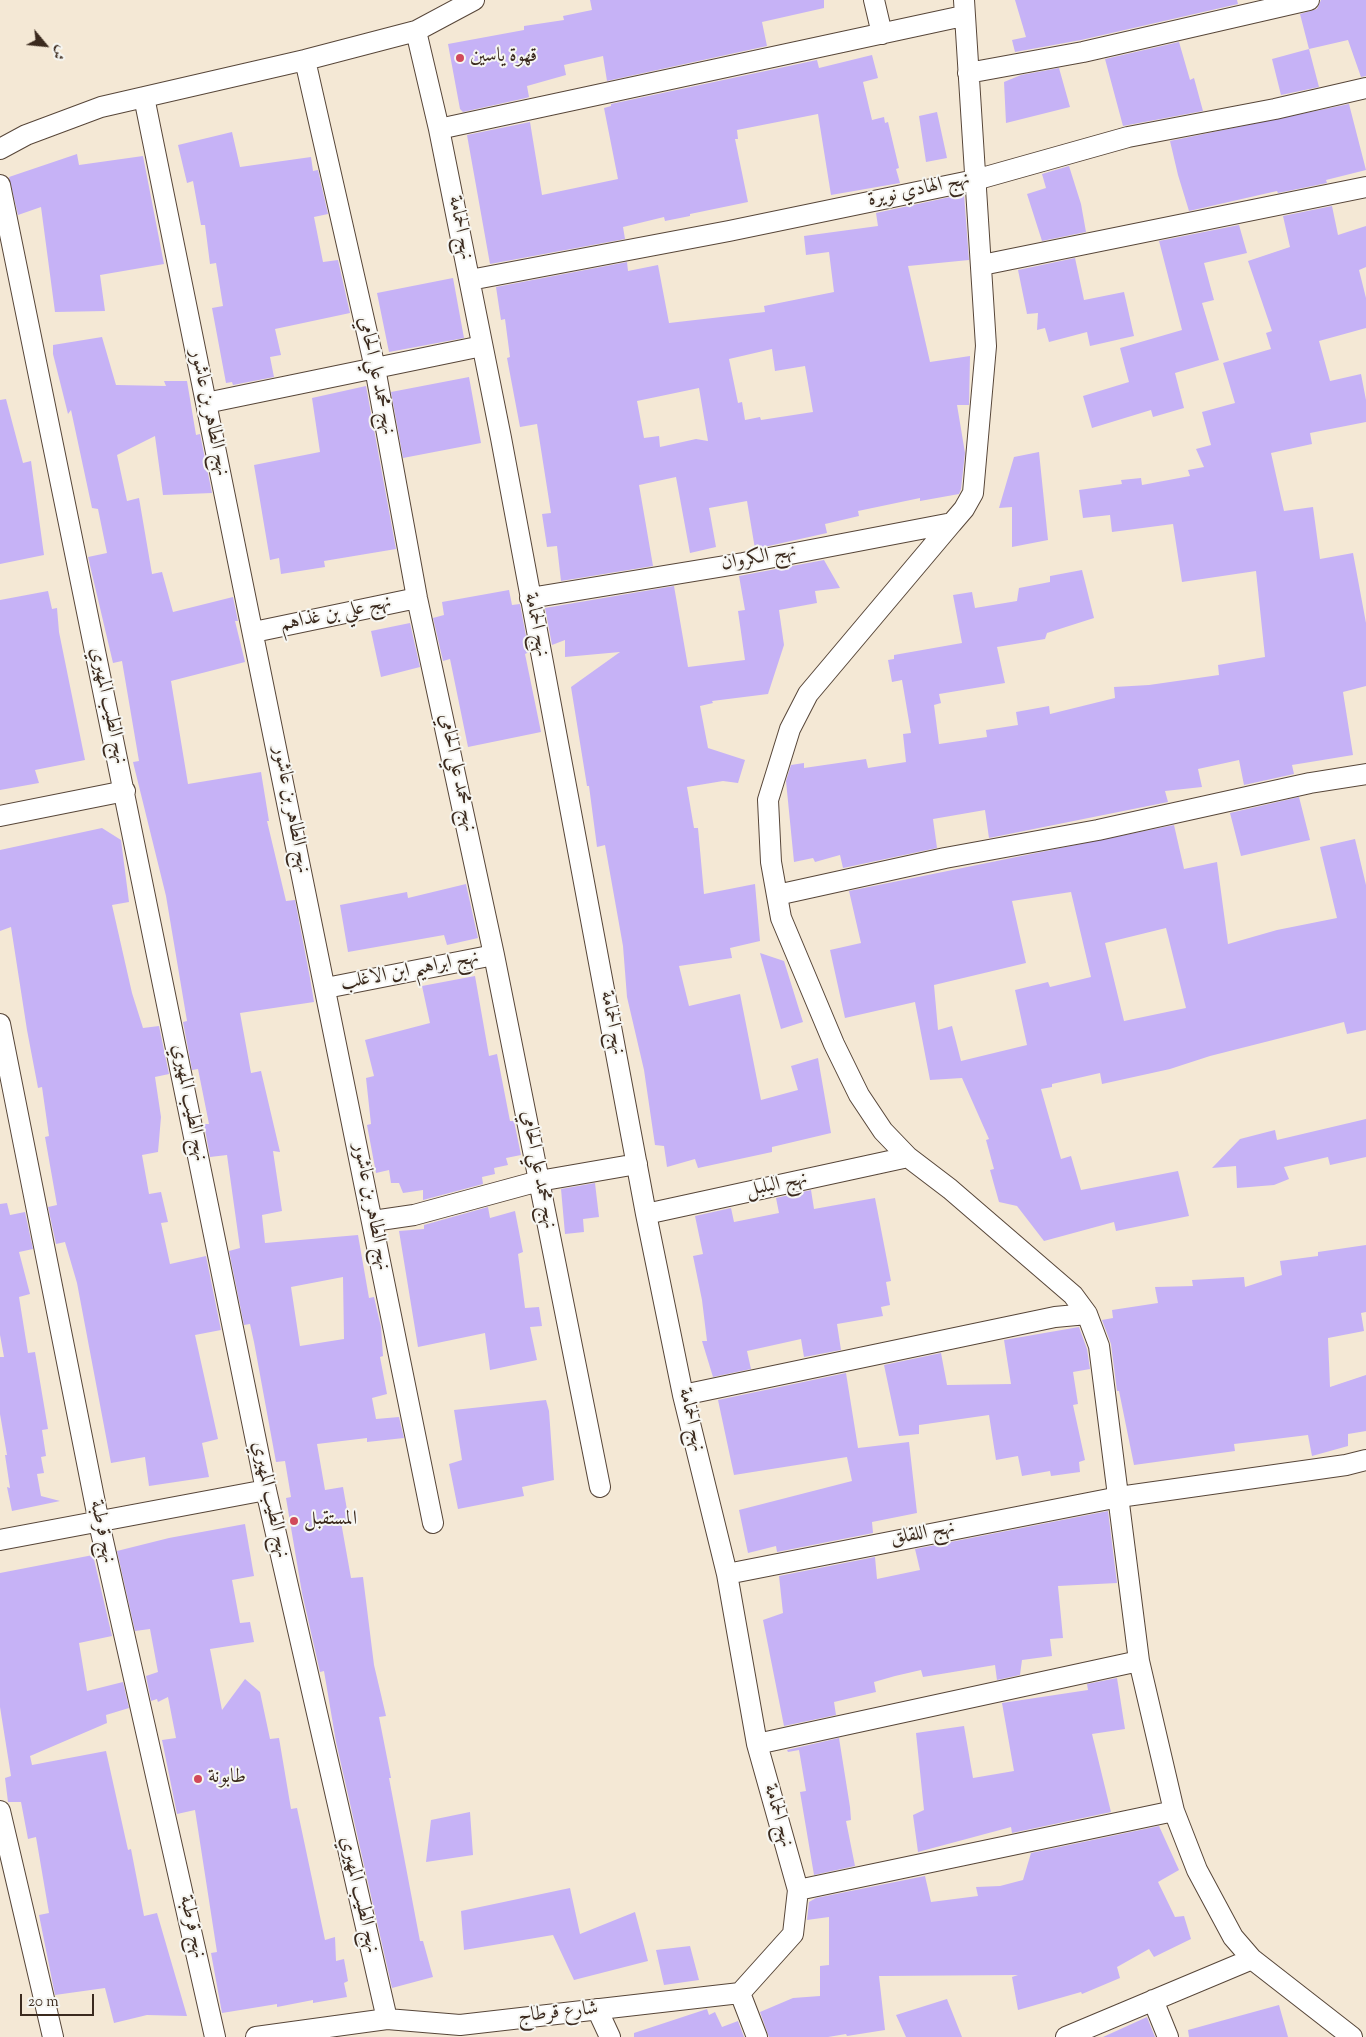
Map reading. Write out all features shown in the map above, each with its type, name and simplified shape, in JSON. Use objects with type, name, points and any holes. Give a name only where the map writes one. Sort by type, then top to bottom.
[{"type":"street","points":[[0,149],[26,135],[101,107],[305,60],[416,31],[474,0]]},
{"type":"street","points":[[874,0],[882,34]]},
{"type":"street","points":[[968,73],[1083,52],[1309,0]]},
{"type":"street","points":[[439,129],[882,34],[964,8],[986,346],[973,493],[964,509],[808,694],[790,729],[768,800],[771,862],[781,918],[834,1044],[859,1096],[883,1131],[908,1157],[950,1189],[1073,1295],[1087,1314],[1099,1346],[1139,1661],[1174,1811],[1204,1885],[1233,1938],[1252,1959],[1352,2037]]},
{"type":"street","name":"نهج الحمامة","points":[[416,31],[439,129],[470,280],[646,1214],[683,1395],[727,1574],[757,1744],[798,1890],[793,1934],[740,1993]]},
{"type":"street","name":"نهج محمد علي الحامي","points":[[305,60],[375,368],[418,598],[494,955],[600,1487]]},
{"type":"street","name":"نهج الهادي نويرة","points":[[470,280],[729,231],[974,180],[1128,138],[1275,109],[1366,88]]},
{"type":"street","name":"نهج الطاهر بن عاشور","points":[[144,97],[254,632],[433,1523]]},
{"type":"street","name":"نهج الطيب المهيري","points":[[0,185],[266,1490],[387,2019]]},
{"type":"street","points":[[982,265],[1366,187]]},
{"type":"street","points":[[206,403],[482,346]]},
{"type":"street","name":"نهج الكروان","points":[[530,598],[743,563],[952,523]]},
{"type":"street","name":"نهج علي بن غذاهم","points":[[254,632],[418,598]]},
{"type":"street","points":[[777,895],[945,858],[1098,830],[1300,785],[1366,774]]},
{"type":"street","points":[[0,816],[125,791]]},
{"type":"street","name":"نهج ابراهيم ابن الاغلب","points":[[326,988],[494,955]]},
{"type":"street","name":"نهج قرطبة","points":[[0,1024],[99,1523],[216,2037]]},
{"type":"street","name":"نهج البلبل","points":[[646,1214],[908,1157]]},
{"type":"street","points":[[372,1221],[414,1215],[539,1181],[637,1164]]},
{"type":"street","points":[[683,1395],[1055,1316],[1087,1314]]},
{"type":"street","name":"نهج اللقلق","points":[[727,1574],[1119,1497],[1346,1465],[1366,1460]]},
{"type":"street","points":[[0,1540],[99,1523],[266,1490]]},
{"type":"street","points":[[757,1744],[1139,1661]]},
{"type":"street","points":[[0,1811],[52,2037]]},
{"type":"street","points":[[798,1890],[1174,1811]]},
{"type":"street","points":[[1066,2037],[1252,1959]]},
{"type":"street","points":[[740,1993],[757,2037]]},
{"type":"street","name":"شارع قرطاج","points":[[256,2037],[302,2034],[387,2019],[463,2031],[598,2009],[740,1993]]},
{"type":"street","points":[[1153,2000],[1168,2037]]},
{"type":"street","points":[[598,2009],[610,2037]]},
{"type":"building","points":[[590,0],[824,0],[824,8],[762,22],[767,46],[607,81],[603,56],[564,65],[566,75],[527,86],[529,97],[463,112],[460,109],[448,44],[524,30],[524,26],[564,20],[563,16],[592,10]]},
{"type":"building","points":[[1015,0],[1237,0],[1238,4],[1081,40],[1015,52],[1012,40],[1026,37]]},
{"type":"building","points":[[1321,0],[1366,0],[1366,76],[1361,77],[1348,40],[1309,49],[1300,14],[1317,9]]},
{"type":"building","points":[[1179,42],[1190,80],[1194,78],[1203,111],[1123,126],[1105,59]]},
{"type":"building","points":[[1309,49],[1319,87],[1281,95],[1272,59]]},
{"type":"building","points":[[872,55],[878,78],[863,82],[872,120],[884,117],[885,123],[888,122],[899,168],[896,169],[900,183],[831,195],[818,114],[737,130],[738,139],[735,139],[748,202],[665,221],[664,217],[623,227],[625,239],[490,264],[467,135],[530,122],[542,195],[618,179],[604,108],[611,106],[611,104],[817,60],[819,68]]},
{"type":"building","points":[[1059,68],[1070,107],[1006,123],[1004,82],[1021,75]]},
{"type":"building","points":[[1349,104],[1366,170],[1326,180],[1327,183],[1278,193],[1277,191],[1189,211],[1170,141]]},
{"type":"building","points":[[937,112],[947,158],[926,162],[919,116]]},
{"type":"building","points":[[232,132],[240,167],[311,157],[313,171],[318,170],[328,214],[314,217],[323,262],[338,260],[350,313],[275,329],[281,355],[270,357],[274,377],[233,385],[232,382],[226,383],[212,308],[223,306],[216,263],[210,264],[205,225],[201,225],[193,181],[187,183],[178,145]]},
{"type":"building","points":[[77,154],[79,165],[143,156],[164,264],[100,275],[105,311],[55,312],[41,207],[18,215],[9,177]]},
{"type":"building","points":[[1069,166],[1081,204],[1086,232],[1042,241],[1027,194],[1046,188],[1042,174]]},
{"type":"building","points":[[964,194],[969,260],[908,266],[930,362],[970,356],[969,405],[957,405],[965,453],[959,494],[920,501],[920,498],[858,511],[859,516],[825,524],[827,533],[755,549],[747,501],[709,508],[716,547],[690,553],[676,477],[639,485],[653,566],[561,581],[557,546],[547,547],[542,514],[551,513],[537,424],[520,427],[507,358],[510,357],[505,319],[501,320],[496,287],[627,262],[628,271],[658,265],[669,323],[765,312],[764,306],[834,292],[829,252],[806,255],[804,236],[878,226],[876,213]],"holes":[[[772,349],[775,371],[805,366],[813,412],[761,420],[760,417],[745,420],[742,402],[738,403],[729,359]],[[699,388],[708,441],[696,439],[660,447],[659,436],[644,438],[637,401]]]},
{"type":"building","points":[[1332,206],[1338,235],[1366,226],[1366,267],[1359,270],[1366,298],[1366,328],[1319,341],[1330,381],[1361,374],[1366,400],[1366,422],[1310,433],[1312,444],[1271,453],[1284,511],[1313,507],[1320,559],[1353,553],[1366,623],[1366,686],[1343,692],[1353,755],[1292,765],[1294,774],[1244,785],[1239,760],[1198,769],[1202,787],[1165,791],[1168,802],[989,838],[985,810],[933,819],[937,848],[843,868],[840,855],[815,862],[813,858],[794,862],[786,781],[791,765],[804,763],[804,768],[866,759],[868,768],[906,762],[903,734],[911,733],[902,680],[892,682],[888,660],[894,659],[894,655],[962,643],[953,595],[972,592],[975,608],[1017,601],[1019,588],[1050,582],[1050,576],[1082,570],[1094,618],[1047,633],[1045,639],[997,647],[1005,683],[939,694],[941,703],[934,705],[939,744],[987,737],[986,730],[1018,725],[1016,712],[1049,706],[1050,714],[1115,698],[1114,687],[1149,685],[1219,675],[1218,665],[1265,657],[1256,571],[1182,582],[1173,524],[1112,532],[1110,515],[1083,518],[1079,490],[1122,484],[1121,480],[1141,478],[1142,485],[1190,476],[1188,470],[1204,467],[1196,449],[1211,445],[1202,412],[1235,403],[1223,363],[1271,349],[1266,333],[1272,331],[1248,261],[1290,247],[1283,216]]},
{"type":"building","points":[[1239,225],[1247,253],[1204,263],[1214,300],[1202,303],[1219,360],[1175,373],[1184,408],[1153,417],[1151,410],[1092,428],[1083,396],[1129,382],[1120,348],[1182,330],[1159,241]]},
{"type":"building","points":[[1075,258],[1084,300],[1124,292],[1134,336],[1090,346],[1087,332],[1049,342],[1045,328],[1037,330],[1038,313],[1027,314],[1018,270]]},
{"type":"building","points":[[453,278],[464,338],[389,352],[377,293]]},
{"type":"building","points":[[102,337],[116,385],[166,386],[164,381],[187,381],[196,435],[200,434],[212,493],[163,495],[155,436],[117,455],[127,501],[139,498],[152,574],[162,572],[173,612],[233,597],[238,621],[235,621],[245,662],[171,681],[188,784],[261,772],[269,821],[267,821],[286,901],[295,900],[310,978],[314,1002],[240,1013],[251,1073],[261,1071],[280,1152],[273,1151],[282,1211],[262,1215],[265,1243],[358,1235],[369,1298],[374,1297],[381,1327],[383,1356],[380,1357],[387,1394],[372,1398],[376,1419],[399,1417],[404,1438],[367,1442],[367,1438],[317,1444],[325,1490],[343,1487],[349,1521],[341,1522],[351,1578],[363,1577],[374,1665],[386,1716],[379,1717],[391,1778],[389,1778],[420,1941],[423,1941],[433,1977],[392,1988],[336,1742],[324,1671],[320,1672],[302,1593],[286,1498],[291,1497],[285,1461],[276,1462],[250,1324],[244,1325],[229,1251],[240,1248],[227,1155],[210,1157],[204,1124],[209,1124],[198,1069],[192,1070],[183,1022],[187,1021],[166,896],[133,762],[139,761],[122,661],[113,663],[88,557],[107,553],[98,509],[92,508],[71,410],[68,414],[53,354],[53,345]],"holes":[[[343,1277],[344,1339],[300,1346],[291,1287]]]},
{"type":"building","points":[[469,377],[481,443],[403,458],[391,392]]},
{"type":"building","points":[[366,386],[396,549],[324,561],[325,567],[281,574],[279,558],[270,560],[254,465],[320,452],[312,398]]},
{"type":"building","points":[[6,399],[23,463],[31,461],[44,555],[0,564],[0,400]]},
{"type":"building","points":[[1039,452],[1048,540],[1012,547],[1012,507],[999,508],[1014,457]]},
{"type":"building","points":[[824,560],[840,588],[815,591],[817,603],[779,610],[784,645],[768,694],[712,701],[713,703],[700,706],[708,748],[745,760],[738,783],[723,781],[687,787],[694,828],[698,828],[704,894],[755,884],[760,941],[730,948],[732,958],[679,966],[689,1006],[740,994],[761,1100],[798,1090],[791,1066],[818,1058],[831,1133],[772,1147],[772,1152],[698,1168],[695,1159],[667,1167],[664,1146],[655,1145],[644,1070],[627,997],[623,946],[605,845],[597,847],[589,786],[587,786],[571,687],[620,652],[565,657],[565,640],[552,645],[545,608],[674,586],[688,667],[745,660],[738,611],[745,610],[739,576]]},
{"type":"building","points":[[509,590],[512,605],[520,604],[529,652],[525,654],[541,732],[468,747],[450,659],[443,661],[433,618],[444,615],[442,602]]},
{"type":"building","points":[[48,591],[52,609],[57,608],[59,632],[85,760],[35,770],[39,783],[0,790],[0,600]]},
{"type":"building","points":[[410,623],[420,667],[381,677],[371,631]]},
{"type":"building","points":[[1299,797],[1310,840],[1241,856],[1230,813]]},
{"type":"building","points":[[1174,825],[1184,869],[1217,862],[1228,944],[1277,930],[1337,918],[1320,847],[1355,839],[1366,885],[1366,1030],[1347,1034],[1344,1022],[1210,1056],[1170,1069],[1102,1084],[1100,1073],[1052,1084],[1052,1087],[1041,1089],[1061,1159],[1071,1156],[1081,1190],[1178,1171],[1189,1216],[1116,1231],[1114,1222],[1044,1241],[1017,1206],[999,1202],[990,1170],[994,1169],[986,1140],[989,1139],[962,1078],[930,1080],[915,1002],[845,1018],[830,950],[861,943],[849,891]],"holes":[[[1071,892],[1091,977],[1050,987],[1048,982],[1015,990],[1027,1045],[961,1061],[952,1026],[938,1030],[934,985],[1026,963],[1012,901]],[[1166,928],[1186,1008],[1124,1021],[1105,943]]]},
{"type":"building","points":[[102,828],[121,840],[129,902],[112,905],[132,993],[143,1028],[159,1026],[169,1074],[155,1077],[161,1117],[158,1152],[142,1155],[149,1194],[161,1192],[168,1222],[161,1223],[170,1264],[206,1256],[221,1330],[195,1335],[218,1439],[202,1443],[209,1477],[149,1486],[145,1457],[111,1463],[77,1283],[65,1242],[56,1244],[48,1207],[57,1205],[45,1137],[49,1136],[42,1087],[38,1088],[27,1030],[11,927],[0,931],[0,850]]},
{"type":"building","points":[[466,884],[478,938],[447,945],[444,935],[348,952],[340,905],[407,892],[408,898]]},
{"type":"building","points":[[760,953],[784,961],[803,1022],[781,1029]]},
{"type":"building","points":[[475,976],[489,1056],[497,1054],[510,1121],[514,1121],[521,1155],[506,1158],[508,1165],[494,1168],[495,1174],[482,1177],[483,1184],[423,1200],[423,1190],[403,1193],[399,1183],[391,1183],[389,1170],[376,1173],[367,1125],[371,1124],[366,1078],[374,1076],[365,1040],[430,1023],[422,986]]},
{"type":"building","points":[[1366,1119],[1366,1157],[1330,1165],[1328,1157],[1284,1167],[1289,1179],[1274,1185],[1237,1188],[1236,1166],[1212,1168],[1240,1139],[1275,1130],[1277,1140]]},
{"type":"building","points":[[595,1183],[599,1217],[583,1219],[584,1232],[565,1234],[561,1189]]},
{"type":"building","points":[[811,1190],[814,1209],[875,1198],[891,1281],[886,1282],[890,1305],[881,1307],[883,1316],[837,1324],[841,1350],[804,1357],[801,1339],[747,1351],[751,1369],[713,1377],[702,1341],[707,1341],[702,1300],[693,1256],[703,1254],[695,1216],[731,1208],[734,1222],[779,1213],[776,1198]]},
{"type":"building","points":[[7,1203],[10,1215],[25,1212],[33,1249],[19,1252],[30,1294],[19,1297],[28,1353],[35,1352],[48,1429],[42,1430],[46,1456],[41,1457],[44,1473],[37,1474],[41,1496],[60,1501],[12,1511],[7,1487],[10,1488],[0,1414],[0,1357],[4,1357],[0,1335],[0,1204]]},
{"type":"building","points":[[488,1207],[490,1218],[515,1211],[523,1252],[518,1254],[525,1308],[539,1307],[542,1326],[530,1327],[537,1360],[490,1370],[485,1333],[418,1347],[399,1231],[424,1229],[424,1225]]},
{"type":"building","points":[[1366,1245],[1366,1312],[1361,1313],[1364,1331],[1328,1338],[1330,1387],[1366,1375],[1366,1431],[1348,1434],[1348,1446],[1312,1456],[1308,1435],[1234,1444],[1235,1451],[1134,1465],[1119,1391],[1117,1391],[1111,1344],[1102,1320],[1113,1318],[1112,1310],[1158,1303],[1155,1287],[1193,1286],[1192,1280],[1244,1277],[1245,1287],[1282,1275],[1280,1261],[1318,1256],[1318,1252]]},
{"type":"building","points":[[1079,1327],[1087,1349],[1090,1369],[1073,1372],[1078,1404],[1073,1405],[1085,1460],[1079,1462],[1080,1472],[1051,1476],[1050,1471],[1022,1476],[1018,1456],[996,1460],[989,1415],[919,1425],[919,1434],[899,1436],[884,1365],[941,1353],[947,1385],[1011,1384],[1004,1340]]},
{"type":"building","points":[[846,1373],[858,1448],[909,1442],[917,1513],[872,1522],[873,1533],[777,1552],[776,1546],[748,1553],[739,1510],[852,1481],[847,1457],[734,1475],[718,1400]]},
{"type":"building","points":[[546,1400],[549,1411],[554,1480],[522,1487],[524,1496],[458,1509],[449,1464],[462,1460],[454,1410]]},
{"type":"building","points":[[1108,1511],[1117,1583],[1058,1586],[1063,1638],[1050,1639],[1052,1656],[1022,1660],[1020,1675],[997,1680],[995,1665],[923,1677],[921,1670],[895,1676],[874,1682],[876,1692],[834,1702],[836,1715],[784,1726],[763,1620],[783,1613],[779,1576],[875,1557],[877,1579],[920,1570],[915,1549]]},
{"type":"building","points":[[245,1524],[254,1576],[232,1580],[240,1623],[250,1622],[254,1642],[210,1649],[222,1710],[245,1679],[260,1692],[270,1739],[279,1738],[291,1809],[297,1808],[325,1940],[335,1937],[336,1961],[344,1959],[348,1981],[344,1983],[347,1997],[313,2003],[313,2000],[277,2007],[277,2004],[222,2013],[211,1953],[217,1952],[195,1810],[177,1814],[162,1740],[176,1738],[168,1697],[158,1702],[157,1699],[151,1701],[146,1676],[158,1672],[150,1629],[135,1631],[117,1551],[169,1538]]},
{"type":"building","points":[[93,1555],[112,1636],[79,1643],[87,1691],[123,1682],[129,1708],[106,1715],[107,1723],[30,1756],[32,1765],[106,1751],[128,1850],[131,1849],[144,1916],[157,1913],[187,2016],[147,2015],[114,2023],[105,1988],[55,1995],[39,1915],[49,1913],[36,1837],[28,1839],[21,1802],[8,1802],[5,1778],[11,1776],[0,1707],[0,1573]]},
{"type":"building","points":[[1117,1678],[1125,1729],[1092,1734],[1111,1812],[1012,1833],[1011,1827],[918,1852],[913,1815],[924,1810],[916,1733],[964,1726],[973,1778],[1014,1771],[1002,1703],[1088,1690],[1087,1684]]},
{"type":"building","points":[[839,1738],[850,1807],[851,1820],[846,1821],[855,1866],[814,1875],[800,1792],[806,1791],[799,1750],[788,1752],[787,1750]]},
{"type":"building","points":[[470,1812],[473,1855],[426,1862],[431,1820]]},
{"type":"building","points":[[1159,1826],[1179,1870],[1158,1882],[1175,1917],[1184,1916],[1191,1939],[1154,1957],[1149,1949],[1117,1967],[1120,1978],[1082,1994],[1081,1992],[1018,2010],[1012,1977],[1018,1975],[879,1976],[885,2030],[847,2036],[846,2034],[828,2037],[769,2037],[760,2012],[793,1998],[820,1996],[820,1966],[829,1965],[829,1917],[807,1920],[809,1902],[816,1898],[925,1876],[931,1902],[978,1896],[976,1887],[1000,1886],[1023,1880],[1031,1853]]},
{"type":"building","points":[[570,1888],[580,1934],[635,1912],[648,1961],[574,1980],[553,1935],[464,1950],[461,1911]]},
{"type":"building","points":[[690,1946],[699,1980],[664,1985],[656,1950]]},
{"type":"building","points":[[947,1999],[962,2037],[906,2037],[896,2015]]},
{"type":"building","points":[[1279,2005],[1288,2037],[1189,2037],[1188,2030]]},
{"type":"building","points":[[707,2009],[709,2015],[715,2012],[722,2027],[738,2021],[744,2037],[634,2037],[634,2033]]},
{"type":"building","points":[[1147,2017],[1155,2037],[1103,2037]]},
{"type":"place","name":"قهوة ياسين","points":[[460,58]]},
{"type":"place","name":"المستقبل","points":[[294,1521]]},
{"type":"place","name":"طابونة","points":[[198,1779]]}]
